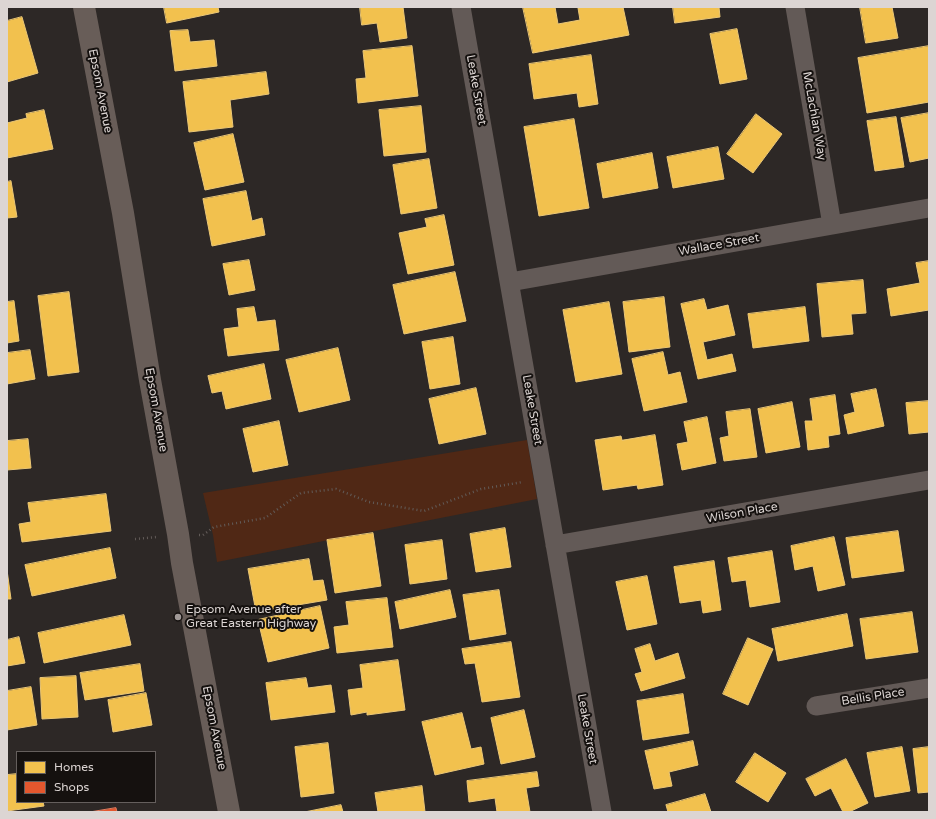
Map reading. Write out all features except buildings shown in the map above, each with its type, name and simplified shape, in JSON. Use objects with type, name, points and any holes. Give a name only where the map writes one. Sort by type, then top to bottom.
[{"type":"street","name":"Epsom Avenue","points":[[84,7],[123,213],[182,563],[230,812]]},
{"type":"street","name":"Leake Street","points":[[461,7],[602,812]]},
{"type":"street","name":"McLachlan Way","points":[[795,7],[832,225]]},
{"type":"street","name":"Wallace Street","points":[[510,282],[929,208]]},
{"type":"street","name":"Wilson Place","points":[[555,545],[929,480]]},
{"type":"street","name":"Bellis Place","points":[[816,706],[929,688]]},
{"type":"path","points":[[135,539],[178,534],[203,535],[214,527],[265,518],[301,493],[336,489],[369,502],[424,511],[481,489],[544,479]]},
{"type":"shaded area","points":[[527,440],[537,499],[217,562],[213,535],[203,493]]},
{"type":"place","name":"Epsom Avenue after Great Eastern Highway","points":[[178,617]]}]
